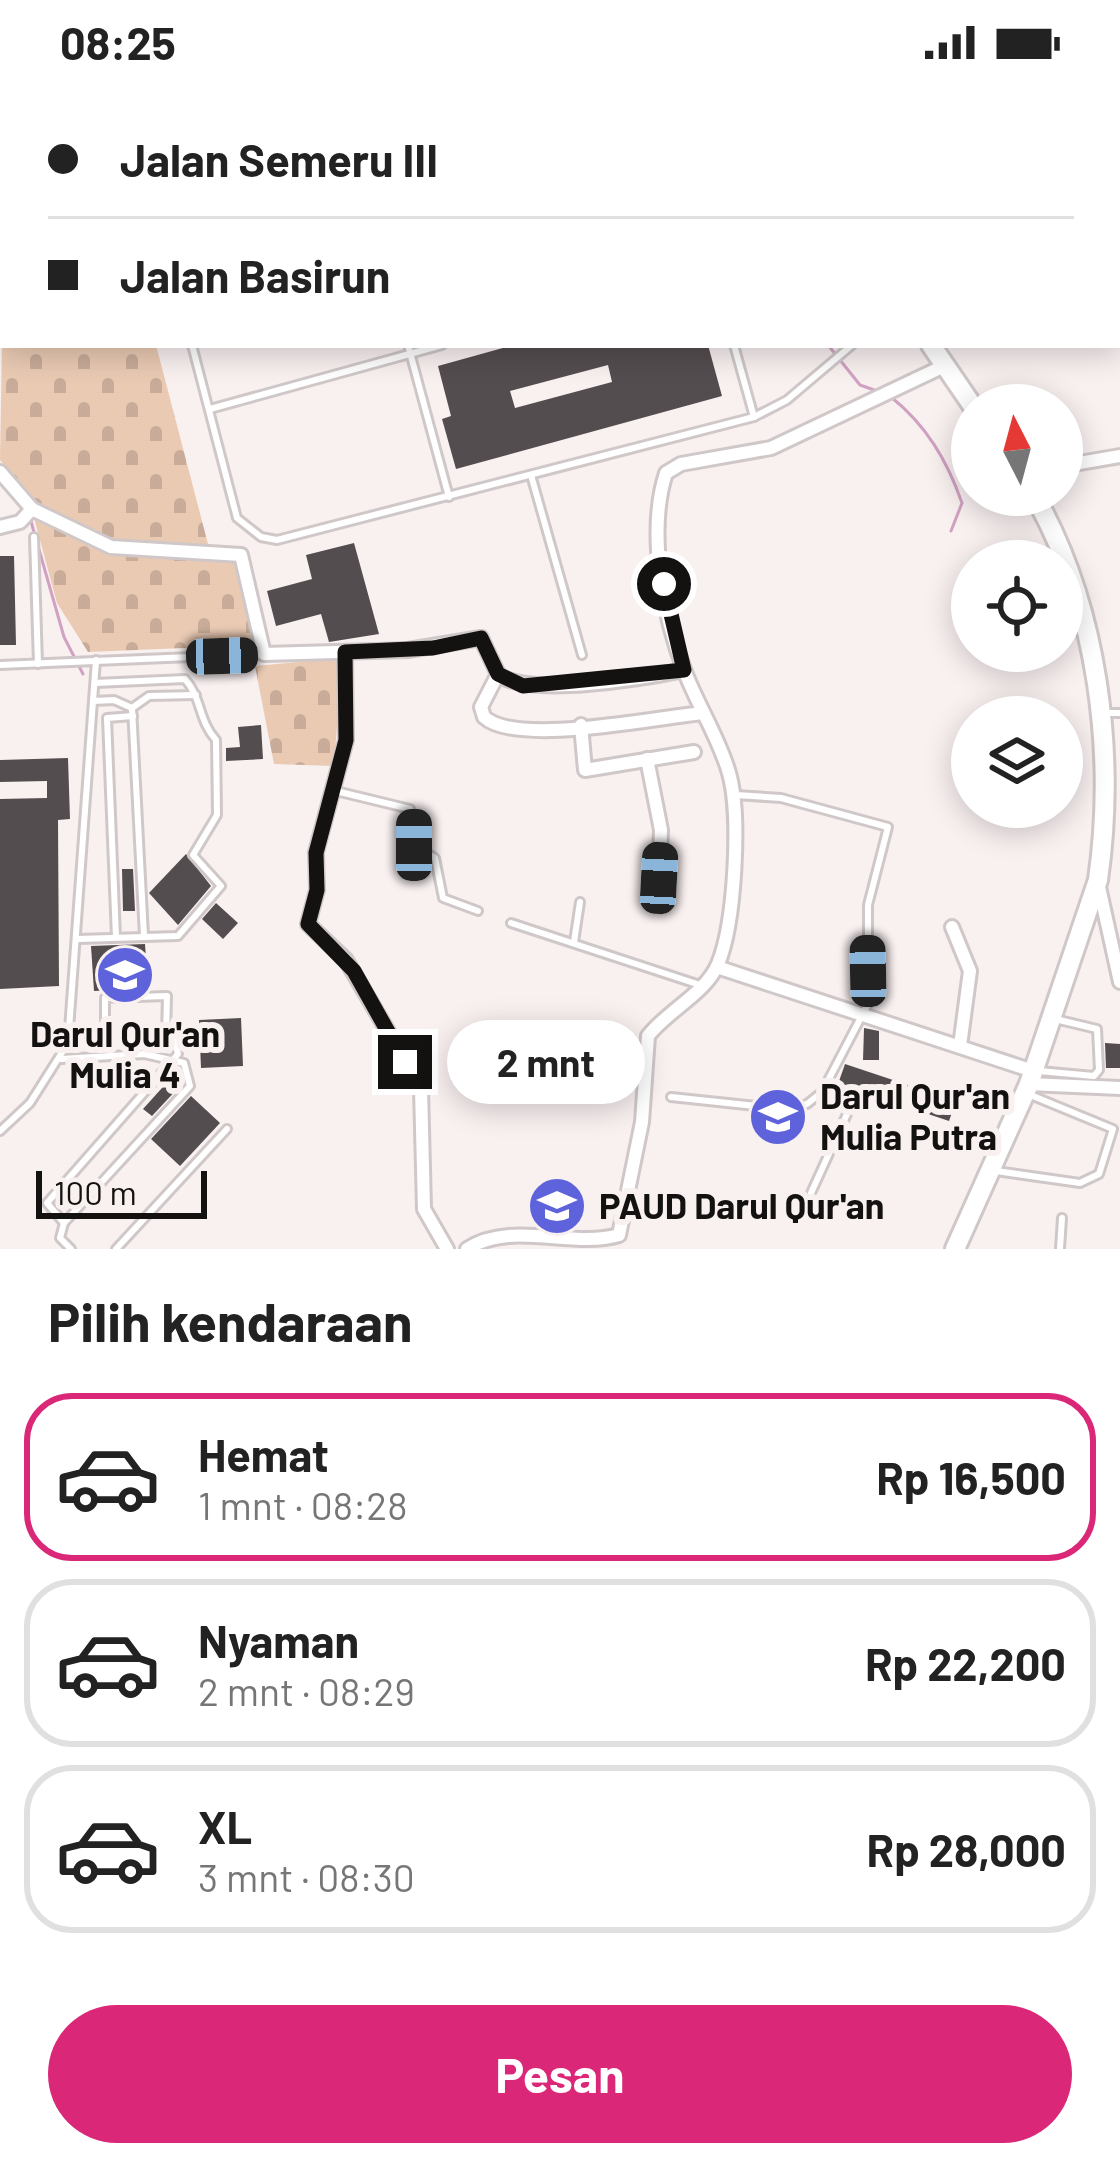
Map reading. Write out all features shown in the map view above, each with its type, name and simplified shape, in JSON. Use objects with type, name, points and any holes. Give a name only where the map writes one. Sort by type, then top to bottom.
[{"type":"main road","points":[[933,348],[957,384]]},
{"type":"main road","points":[[959,1247],[1052,1018],[1098,880],[1106,819],[1099,712],[1075,595],[1043,516]]},
{"type":"street","points":[[467,1249],[505,1239],[578,1246],[619,1235],[642,1122],[648,1036],[717,968],[731,879],[733,795],[727,766],[684,670],[664,584],[660,500],[666,473],[681,464],[772,448],[944,366]]},
{"type":"street","points":[[1083,462],[1120,456]]},
{"type":"street","points":[[0,472],[28,513],[111,548],[241,555],[265,654],[433,648],[481,638],[498,674],[507,682],[533,686],[684,670]]},
{"type":"street","points":[[0,527],[28,513]]},
{"type":"street","points":[[345,652],[348,714],[335,791],[316,853],[317,890],[308,924],[354,971],[421,1088],[423,1202],[447,1249]]},
{"type":"street","points":[[498,674],[481,707],[492,724],[517,730],[703,712]]},
{"type":"street","points":[[581,725],[585,770],[694,752]]},
{"type":"street","points":[[647,760],[661,830],[659,878]]},
{"type":"street","points":[[1098,880],[1119,976]]},
{"type":"street","points":[[952,927],[970,971],[960,1046]]},
{"type":"street","points":[[717,968],[960,1046],[1029,1083],[1120,1088]]},
{"type":"lane","points":[[193,348],[237,518],[262,538],[292,540],[754,417],[787,400],[846,348]]},
{"type":"lane","points":[[735,348],[754,417]]},
{"type":"lane","points":[[210,409],[409,349],[449,497]]},
{"type":"lane","points":[[531,475],[582,655]]},
{"type":"lane","points":[[34,537],[38,664]]},
{"type":"lane","points":[[0,665],[265,654]]},
{"type":"lane","points":[[0,1132],[30,1103],[68,1043],[96,660]]},
{"type":"lane","points":[[77,939],[178,936],[221,891],[219,882],[193,855],[218,808],[216,740],[200,722],[196,695],[185,679],[94,683]]},
{"type":"lane","points":[[148,681],[149,696]]},
{"type":"lane","points":[[116,937],[107,718],[132,712],[149,696],[196,695]]},
{"type":"lane","points":[[93,701],[114,700],[132,712]]},
{"type":"lane","points":[[132,712],[144,936]]},
{"type":"lane","points":[[1099,712],[1120,713]]},
{"type":"lane","points":[[335,791],[406,806],[414,818],[414,845],[435,858],[443,898],[478,911]]},
{"type":"lane","points":[[671,1097],[784,1109],[807,1104],[822,1092],[868,1004],[868,905],[888,827],[781,798],[733,795]]},
{"type":"lane","points":[[574,942],[580,902]]},
{"type":"lane","points":[[511,923],[700,985]]},
{"type":"lane","points":[[105,1039],[105,998],[167,996],[166,1036]]},
{"type":"lane","points":[[1029,1083],[1094,1076],[1099,1070],[1097,1029],[1052,1018]]},
{"type":"lane","points":[[64,1222],[47,1202],[176,1061],[178,1046],[166,1036],[68,1043]]},
{"type":"lane","points":[[62,1059],[144,1054],[176,1061],[188,1069],[190,1086],[64,1222],[60,1238],[71,1249]]},
{"type":"lane","points":[[992,1171],[1080,1183],[1099,1174],[1113,1129],[1029,1083]]},
{"type":"lane","points":[[811,1193],[847,1114],[838,1098],[822,1092]]},
{"type":"lane","points":[[116,1249],[226,1130]]},
{"type":"lane","points":[[1060,1249],[1062,1218]]},
{"type":"green space","points":[[2,348],[157,348],[208,544],[121,544],[89,533],[29,497],[0,460]]},
{"type":"green space","points":[[34,518],[116,553],[239,560],[259,645],[88,652],[57,603]]},
{"type":"green space","points":[[342,658],[334,766],[274,764],[255,666]]},
{"type":"building","points":[[503,348],[709,348],[722,396],[456,469],[442,419],[451,416],[438,366]],"holes":[[[608,365],[612,382],[515,408],[510,391]]]},
{"type":"building","points":[[354,543],[379,634],[329,642],[321,614],[276,626],[267,591],[312,579],[306,555]]},
{"type":"building","points":[[0,556],[14,556],[16,645],[0,645]]},
{"type":"building","points":[[261,725],[263,759],[226,761],[226,748],[240,747],[238,727]]},
{"type":"building","points":[[68,758],[70,819],[58,820],[59,986],[0,989],[0,799],[47,798],[47,781],[0,782],[0,760]]},
{"type":"building","points":[[186,854],[211,886],[178,925],[149,893]]},
{"type":"building","points":[[122,869],[133,869],[135,911],[123,911]]},
{"type":"building","points":[[216,903],[238,923],[223,939],[202,919]]},
{"type":"building","points":[[145,944],[148,988],[94,991],[91,946]]},
{"type":"building","points":[[241,1018],[243,1066],[201,1068],[199,1020]]},
{"type":"building","points":[[864,1028],[879,1031],[879,1060],[863,1060]]},
{"type":"building","points":[[1105,1043],[1120,1044],[1120,1068],[1106,1068]]},
{"type":"building","points":[[845,1064],[956,1101],[949,1121],[838,1084]]},
{"type":"building","points":[[171,1078],[180,1086],[152,1116],[143,1109]]},
{"type":"building","points":[[191,1096],[220,1123],[180,1166],[151,1139]]},
{"type":"waterway","points":[[830,348],[860,385],[877,391]]},
{"type":"waterway","points":[[891,397],[925,432],[950,472],[962,503],[951,531]]},
{"type":"waterway","points":[[0,481],[9,492]]},
{"type":"waterway","points":[[30,518],[64,637],[83,674]]},
{"type":"place","name":"Darul Qur'an Mulia 4","points":[[125,975]]},
{"type":"place","name":"Darul Qur'an Mulia Putra","points":[[778,1117]]},
{"type":"place","name":"PAUD Darul Qur'an","points":[[557,1206]]},
{"type":"route","points":[[405,1062],[354,971],[308,924],[317,890],[316,853],[328,822],[346,740],[345,652],[433,648],[481,638],[498,674],[523,686],[670,673],[684,670],[664,584]]}]
